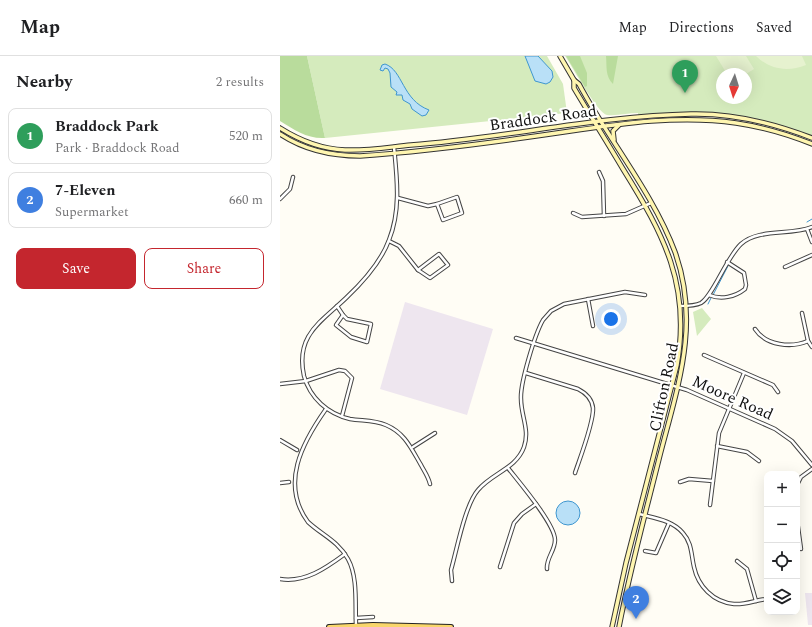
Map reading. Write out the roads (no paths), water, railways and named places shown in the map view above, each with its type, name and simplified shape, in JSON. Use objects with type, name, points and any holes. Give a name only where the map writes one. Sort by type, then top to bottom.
[{"type":"main road","name":"Clifton Road","points":[[560,56],[616,145],[666,231],[675,253],[682,279],[686,306],[685,351],[678,386],[644,515],[619,627]]},
{"type":"main road","name":"Clifton Road","points":[[574,80],[574,88],[645,206],[663,239],[671,260],[680,306],[680,344],[672,384],[612,627]]},
{"type":"main road","name":"Braddock Road","points":[[280,128],[310,143],[330,148],[357,150],[479,138],[600,120],[709,114],[761,122],[812,138]]},
{"type":"main road","name":"Braddock Road","points":[[280,134],[307,148],[329,154],[351,156],[476,145],[620,124],[684,120],[723,121],[773,130],[812,144]]},
{"type":"main road","points":[[616,145],[613,131],[620,124]]},
{"type":"main road","points":[[329,627],[356,625],[451,627]]},
{"type":"street","points":[[394,147],[398,198],[396,217],[389,241],[373,267],[354,290],[320,320],[307,340],[303,357],[306,381],[314,397],[326,409],[342,416],[385,424],[398,432],[413,447],[430,484]]},
{"type":"street","points":[[599,172],[603,181],[604,216]]},
{"type":"street","points":[[280,199],[289,191],[293,177]]},
{"type":"street","points":[[398,198],[428,206],[457,196],[462,213],[443,220],[437,204]]},
{"type":"street","points":[[573,213],[582,217],[626,214],[650,203]]},
{"type":"street","points":[[680,306],[702,302],[708,295],[727,262],[742,244],[752,238],[812,227]]},
{"type":"street","points":[[807,229],[812,242]]},
{"type":"street","points":[[389,241],[399,246],[418,270],[430,278],[448,265],[439,254],[418,270]]},
{"type":"street","points":[[785,267],[812,256]]},
{"type":"street","points":[[708,295],[717,298],[727,297],[745,289],[746,285],[744,273],[727,262]]},
{"type":"street","points":[[452,581],[451,568],[473,498],[484,484],[508,468],[518,459],[525,445],[526,427],[521,397],[526,373],[541,323],[551,311],[564,304],[625,292],[645,294]]},
{"type":"street","points":[[588,299],[593,326]]},
{"type":"street","points":[[337,306],[344,315],[347,319],[371,324],[367,342],[351,336],[336,325],[344,315]]},
{"type":"street","points":[[802,313],[808,341],[812,347]]},
{"type":"street","points":[[756,329],[762,337],[782,345],[795,345],[808,341]]},
{"type":"street","name":"Moore Road","points":[[516,338],[678,386],[766,424],[783,434],[800,449],[812,465]]},
{"type":"street","points":[[704,355],[773,385],[778,392]]},
{"type":"street","points":[[280,384],[306,381],[339,370],[345,372],[352,378],[342,416]]},
{"type":"street","points":[[526,373],[578,389],[590,400],[593,408],[592,416],[575,473]]},
{"type":"street","points":[[710,505],[719,433],[744,373]]},
{"type":"street","points":[[294,456],[326,409]]},
{"type":"street","points":[[413,447],[435,433]]},
{"type":"street","points":[[280,440],[297,450]]},
{"type":"street","points":[[717,446],[747,452],[754,456],[758,461]]},
{"type":"street","points":[[508,468],[536,504],[555,537],[547,563],[547,569]]},
{"type":"street","points":[[800,479],[812,468]]},
{"type":"street","points":[[280,483],[289,484],[289,478]]},
{"type":"street","points":[[680,482],[689,479],[713,481]]},
{"type":"street","points":[[293,501],[307,521],[334,541],[345,554],[352,573],[356,625]]},
{"type":"street","points":[[500,566],[514,523],[519,516],[536,504]]},
{"type":"street","points":[[639,514],[670,522],[683,533],[690,543],[699,582],[709,593],[720,600],[732,604],[744,604],[764,600]]},
{"type":"street","points":[[645,551],[656,553],[670,522]]},
{"type":"street","points":[[800,542],[801,549]]},
{"type":"street","points":[[280,579],[290,579],[315,574],[345,554]]},
{"type":"street","points":[[737,561],[747,569],[756,601]]},
{"type":"street","points":[[356,618],[374,617]]},
{"type":"water","points":[[525,56],[538,56],[552,71],[553,77],[550,82],[546,84],[535,81]]},
{"type":"water","points":[[385,64],[396,72],[413,99],[429,110],[426,115],[422,116],[412,109],[410,104],[403,100],[402,95],[396,95],[397,92],[391,87],[390,73],[388,69],[385,68],[383,71],[380,70],[382,65]]},
{"type":"water","points":[[568,501],[576,505],[580,513],[576,521],[568,525],[560,521],[556,513],[560,505]]},
{"type":"waterway","points":[[807,222],[812,219]]},
{"type":"waterway","points":[[713,295],[728,266]]},
{"type":"waterway","points":[[708,304],[711,298]]},
{"type":"place","name":"Braddock Park","points":[[685,93]]},
{"type":"place","name":"7-Eleven","points":[[636,619]]}]
